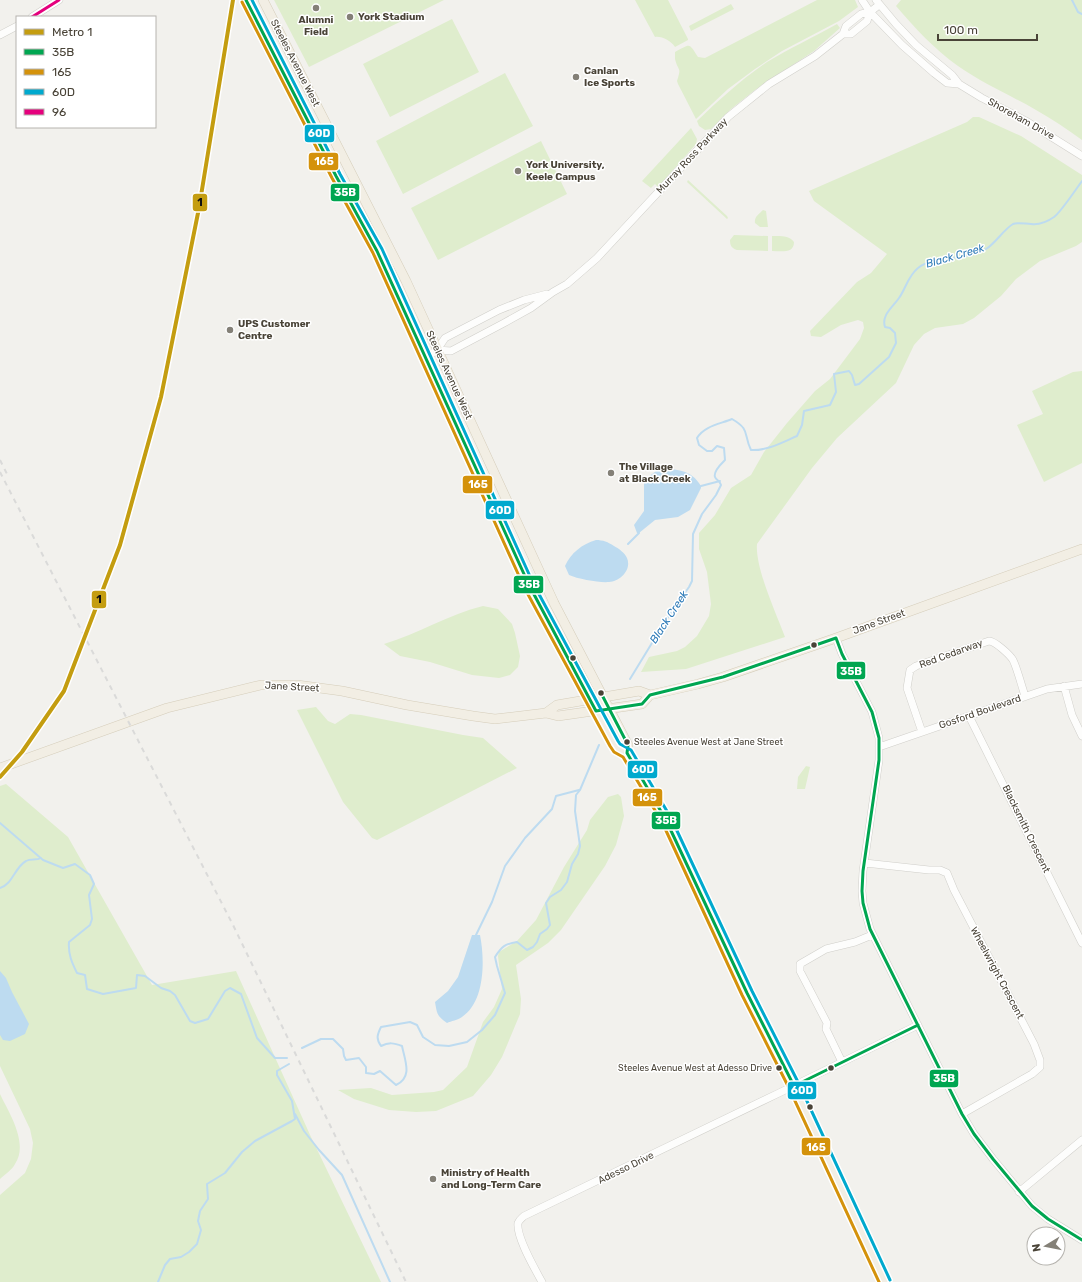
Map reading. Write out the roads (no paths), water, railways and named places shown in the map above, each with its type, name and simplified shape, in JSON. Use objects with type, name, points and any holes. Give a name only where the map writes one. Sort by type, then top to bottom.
[{"type":"main road","name":"Steeles Avenue West","points":[[246,0],[336,176],[377,251],[529,585],[617,748],[627,753],[666,820],[747,993],[794,1086],[884,1282]]},
{"type":"main road","name":"Steeles Avenue West","points":[[263,0],[406,281],[554,603],[628,745],[627,753]]},
{"type":"main road","points":[[482,480],[495,474]]},
{"type":"main road","name":"Jane Street","points":[[546,713],[557,705],[639,691],[650,695],[723,677],[836,638],[1082,549]]},
{"type":"main road","name":"Jane Street","points":[[0,768],[167,708],[261,685],[297,685],[342,691],[407,705],[495,719],[546,713],[558,716],[642,704],[650,695]]},
{"type":"street","points":[[34,16],[59,0]]},
{"type":"street","name":"Shoreham Drive","points":[[862,0],[870,12],[902,45],[934,73],[947,83],[959,84]]},
{"type":"street","name":"Murray Ross Parkway","points":[[437,350],[451,350],[524,312],[567,284],[598,258],[728,117],[769,84],[815,56],[843,34],[846,26],[861,14],[870,12],[878,2]]},
{"type":"street","name":"Shoreham Drive","points":[[878,2],[916,45],[952,75],[959,84],[982,98],[1026,120],[1082,156]]},
{"type":"street","points":[[0,35],[16,27]]},
{"type":"street","name":"Murray Ross Parkway","points":[[425,358],[437,350],[445,338],[500,310],[524,300],[553,292]]},
{"type":"street","points":[[836,638],[842,654],[872,712],[879,738],[879,760],[862,891],[866,917],[872,934],[962,1114],[974,1134],[1019,1192],[1032,1206],[1048,1219],[1082,1240]]},
{"type":"street","name":"Red Cedarway","points":[[922,732],[906,688],[910,670],[916,666],[967,648],[990,641],[997,644],[1013,660],[1025,696]]},
{"type":"street","name":"Gosford Boulevard","points":[[879,747],[1047,689],[1082,684]]},
{"type":"street","points":[[1064,686],[1071,712],[1082,736]]},
{"type":"street","name":"Blacksmith Crescent","points":[[969,716],[1082,943]]},
{"type":"street","name":"Wheelwright Crescent","points":[[865,863],[940,870],[947,873],[954,890],[1038,1053],[1040,1067],[1032,1074],[962,1114]]},
{"type":"street","points":[[842,1062],[826,1029],[827,1023],[800,971],[800,964],[826,949],[855,942],[872,934]]},
{"type":"street","name":"Adesso Drive","points":[[542,1282],[519,1232],[518,1224],[524,1216],[918,1025]]},
{"type":"street","points":[[1019,1192],[1082,1140]]},
{"type":"water","points":[[659,469],[671,469],[688,473],[697,480],[701,488],[690,510],[678,517],[655,520],[637,533],[634,525],[644,511],[644,480]]},
{"type":"water","points":[[596,540],[610,543],[626,556],[628,567],[624,574],[617,580],[600,582],[569,575],[565,566],[570,557],[582,547]]},
{"type":"water","points":[[472,935],[480,935],[482,945],[483,968],[479,991],[470,1010],[460,1018],[447,1023],[438,1014],[435,1002],[448,991],[458,977]]},
{"type":"water","points":[[0,971],[6,978],[29,1024],[25,1034],[10,1041],[3,1040],[0,1035]]},
{"type":"waterway","name":"Black Creek","points":[[1072,0],[1078,12],[1082,14]]},
{"type":"waterway","name":"Black Creek","points":[[630,679],[692,581],[693,534],[702,514],[716,495],[721,485],[716,478],[715,472],[725,460],[724,448],[717,446],[712,451],[707,451],[699,445],[697,438],[700,434],[708,428],[732,419],[744,429],[751,450],[769,448],[797,436],[802,425],[804,411],[830,405],[836,392],[834,374],[849,371],[855,385],[859,384],[889,357],[896,343],[895,333],[890,328],[885,327],[884,323],[886,315],[897,301],[907,282],[918,268],[924,264],[970,255],[986,249],[1015,223],[1037,224],[1049,220],[1060,210],[1082,181]]},
{"type":"waterway","points":[[701,486],[720,481]]},
{"type":"waterway","points":[[628,544],[639,533]]},
{"type":"waterway","name":"Black Creek","points":[[302,1048],[321,1039],[333,1039],[343,1049],[346,1060],[359,1058],[366,1067],[366,1073],[374,1074],[380,1071],[396,1085],[405,1078],[406,1073],[406,1063],[402,1046],[392,1043],[381,1046],[378,1041],[381,1027],[410,1022],[417,1025],[423,1037],[435,1045],[449,1046],[467,1042],[482,1030],[495,1015],[505,993],[495,957],[504,946],[509,944],[517,942],[527,950],[533,947],[540,934],[550,925],[546,903],[550,897],[561,890],[567,882],[572,864],[578,854],[580,846],[575,811],[576,795],[580,790],[599,745]]},
{"type":"waterway","points":[[476,935],[492,902],[505,866],[525,838],[552,809],[556,796],[579,790]]},
{"type":"waterway","name":"Black Creek","points":[[0,823],[43,860],[63,868],[75,864],[90,875],[94,884],[89,895],[92,919],[90,925],[69,942],[69,950],[74,966],[77,973],[85,975],[87,989],[103,994],[136,988],[137,975],[145,976],[161,988],[170,991],[175,995],[190,1021],[195,1023],[208,1019],[225,991],[230,988],[241,994],[257,1038],[275,1058],[287,1058]]},
{"type":"waterway","name":"Black Creek","points":[[0,888],[11,880],[22,864],[28,860],[41,858]]},
{"type":"waterway","points":[[158,1282],[165,1265],[170,1259],[181,1257],[197,1244],[201,1230],[198,1221],[200,1211],[208,1199],[207,1184],[225,1173],[242,1152],[255,1141],[295,1119],[292,1101],[277,1075],[277,1071],[289,1064]]},
{"type":"waterway","points":[[295,1114],[304,1131],[342,1175],[390,1282]]},
{"type":"railway","points":[[0,460],[8,476]]},
{"type":"railway","points":[[0,472],[233,925],[406,1282]]},
{"type":"metro line","name":"1","points":[[0,777],[22,752],[64,691],[120,545],[161,397],[199,208],[233,0]]},
{"type":"place","name":"Alumni Field","points":[[316,8]]},
{"type":"place","name":"York Stadium","points":[[350,17]]},
{"type":"place","name":"Canlan Ice Sports","points":[[576,77]]},
{"type":"place","name":"York University, Keele Campus","points":[[518,171]]},
{"type":"place","name":"UPS Customer Centre","points":[[230,330]]},
{"type":"place","name":"The Village at Black Creek","points":[[611,473]]},
{"type":"place","name":"Steeles Avenue West at Jane Street","points":[[627,742]]},
{"type":"place","name":"Steeles Avenue West at Adesso Drive","points":[[779,1068]]},
{"type":"place","name":"Ministry of Health and Long-Term Care","points":[[433,1179]]}]
